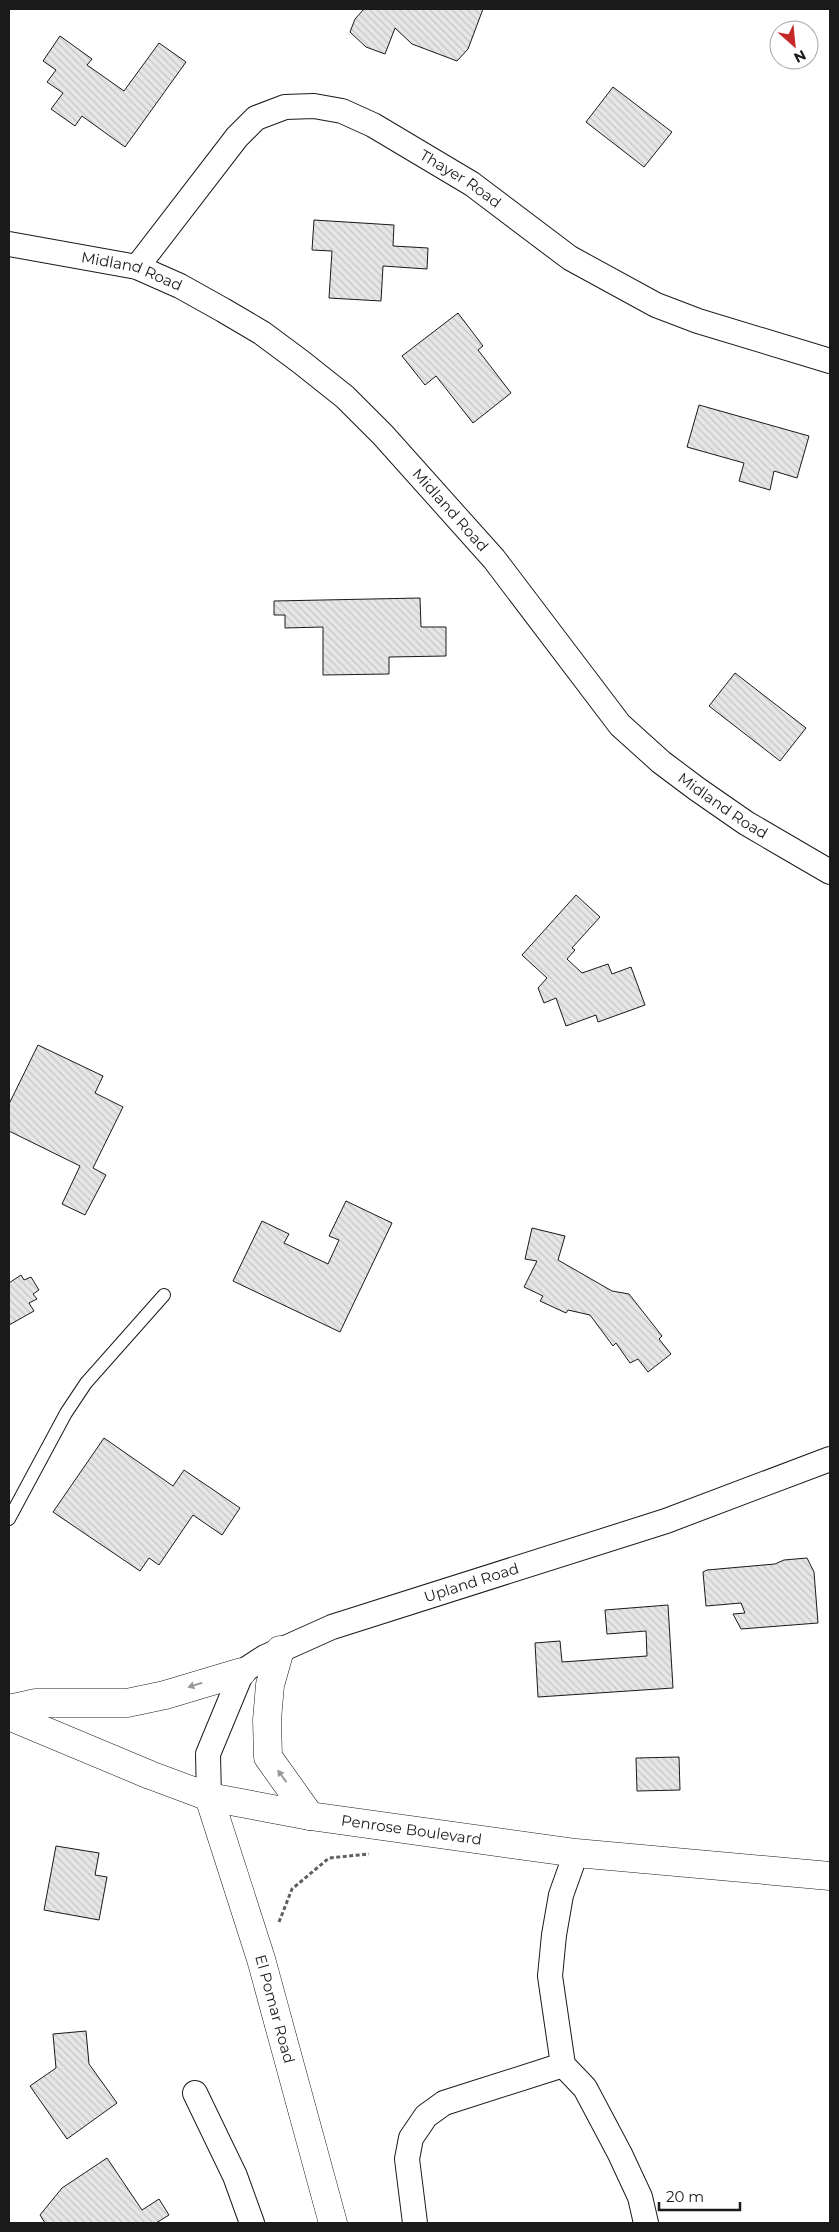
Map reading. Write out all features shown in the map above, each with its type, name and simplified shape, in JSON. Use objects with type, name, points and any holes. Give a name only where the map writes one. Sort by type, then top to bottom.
[{"type":"street","name":"Thayer Road","points":[[137,267],[237,137],[256,118],[285,107],[314,106],[342,112],[373,125],[472,184],[570,258],[656,305],[698,321],[830,361]]},
{"type":"street","name":"Midland Road","points":[[9,244],[137,267],[180,286],[262,333],[345,397],[383,435],[494,559],[620,725],[696,790],[746,823],[830,872]]},
{"type":"street","name":"Upland Road","points":[[242,1672],[280,1650],[332,1627],[666,1521],[830,1459]]},
{"type":"street","points":[[280,1650],[270,1684],[267,1720],[268,1757],[310,1816]]},
{"type":"street","points":[[9,1709],[36,1703],[127,1703],[165,1695],[242,1672]]},
{"type":"street","points":[[209,1797],[208,1754],[242,1672]]},
{"type":"street","name":"Penrose Boulevard","points":[[9,1716],[150,1775],[209,1797],[310,1816],[576,1853],[830,1876]]},
{"type":"street","name":"El Pomar Road","points":[[209,1797],[261,1959],[333,2223]]},
{"type":"street","points":[[576,1853],[561,1895],[554,1935],[550,1976],[562,2065],[585,2088],[620,2154],[640,2197],[646,2223]]},
{"type":"street","points":[[416,2223],[407,2159],[411,2138],[426,2116],[444,2103],[562,2065]]},
{"type":"street","points":[[195,2092],[235,2176],[252,2223]]},
{"type":"lane","points":[[9,1519],[66,1413],[86,1383],[164,1295]]},
{"type":"path","points":[[281,1932],[279,1922],[292,1889],[329,1858],[374,1853]]},
{"type":"building","points":[[364,9],[483,9],[468,49],[457,61],[412,44],[395,28],[385,54],[366,47],[350,32],[355,19]]},
{"type":"building","points":[[60,36],[92,59],[87,65],[124,91],[159,43],[186,62],[125,147],[82,116],[75,126],[51,109],[63,93],[47,82],[56,70],[43,61]]},
{"type":"building","points":[[613,87],[672,132],[644,167],[586,122]]},
{"type":"building","points":[[314,220],[394,225],[393,246],[428,248],[427,269],[383,266],[381,301],[329,298],[332,251],[312,250]]},
{"type":"building","points":[[458,313],[483,346],[478,350],[511,393],[473,423],[436,376],[425,385],[402,356]]},
{"type":"building","points":[[699,405],[809,436],[797,478],[774,471],[770,490],[739,481],[744,463],[687,447]]},
{"type":"building","points":[[420,598],[421,627],[446,627],[446,656],[389,657],[389,674],[323,675],[323,627],[285,628],[285,615],[274,615],[274,601]]},
{"type":"building","points":[[735,673],[806,728],[780,761],[709,706]]},
{"type":"building","points":[[576,895],[600,917],[572,948],[575,950],[567,959],[582,973],[608,964],[612,974],[631,967],[645,1005],[598,1022],[596,1015],[566,1026],[556,998],[544,1003],[538,988],[547,978],[522,955]]},
{"type":"building","points":[[38,1045],[103,1076],[95,1093],[123,1107],[93,1168],[106,1175],[85,1215],[62,1204],[80,1166],[9,1131],[9,1104]]},
{"type":"building","points":[[346,1201],[392,1223],[340,1332],[233,1281],[262,1221],[289,1234],[284,1243],[328,1264],[339,1240],[329,1236]]},
{"type":"building","points":[[532,1228],[565,1236],[558,1260],[612,1291],[629,1294],[662,1336],[659,1339],[671,1354],[648,1372],[638,1359],[630,1363],[616,1343],[613,1346],[590,1315],[568,1310],[566,1313],[540,1301],[543,1296],[524,1287],[537,1261],[525,1259]]},
{"type":"building","points":[[21,1275],[24,1280],[31,1277],[39,1290],[33,1294],[37,1299],[29,1303],[34,1311],[9,1325],[9,1283]]},
{"type":"building","points":[[104,1438],[173,1486],[184,1470],[240,1508],[222,1535],[193,1515],[159,1565],[149,1558],[140,1571],[53,1512]]},
{"type":"building","points":[[807,1558],[814,1572],[818,1623],[741,1629],[733,1614],[745,1613],[741,1603],[706,1606],[703,1572],[707,1570],[775,1564],[784,1560]]},
{"type":"building","points":[[668,1605],[673,1688],[538,1697],[535,1643],[560,1641],[562,1662],[647,1656],[646,1631],[607,1634],[605,1610]]},
{"type":"building","points":[[679,1757],[680,1790],[637,1791],[636,1758]]},
{"type":"building","points":[[56,1846],[99,1853],[95,1875],[107,1877],[99,1920],[44,1910]]},
{"type":"building","points":[[86,2031],[89,2064],[117,2103],[67,2139],[30,2086],[56,2068],[53,2034]]},
{"type":"building","points":[[107,2158],[142,2210],[159,2199],[169,2215],[156,2223],[45,2223],[40,2215],[62,2188]]}]
